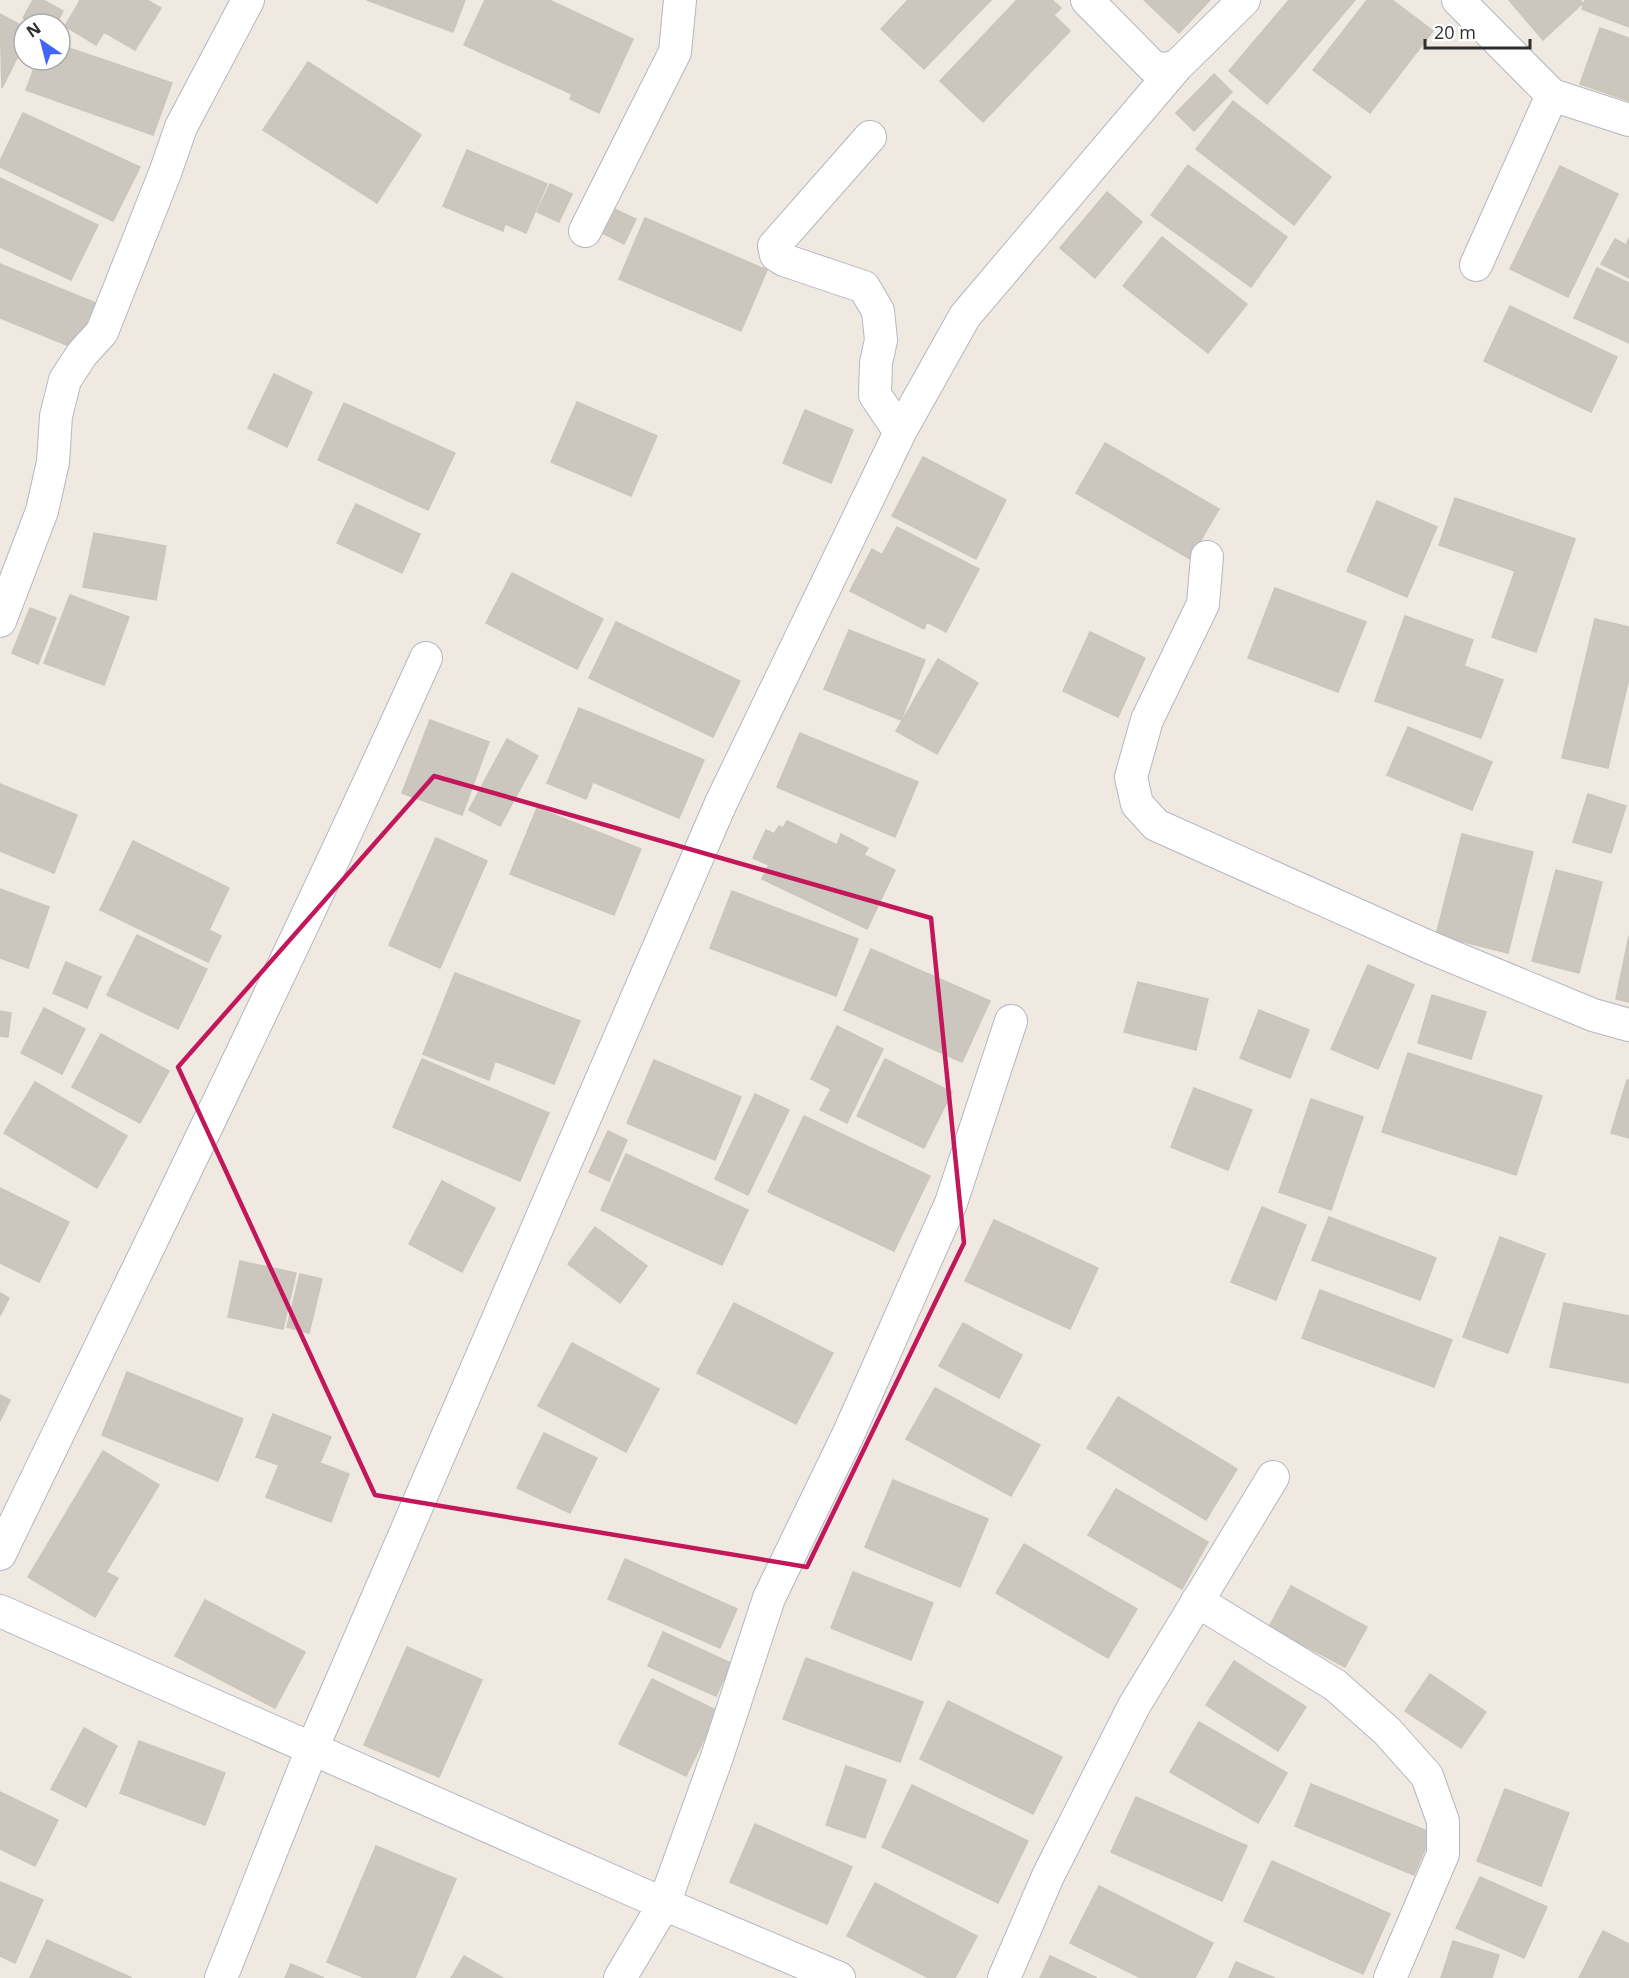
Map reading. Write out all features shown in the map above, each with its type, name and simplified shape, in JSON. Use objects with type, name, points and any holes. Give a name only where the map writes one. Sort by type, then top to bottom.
[{"type":"street","points":[[0,621],[42,511],[53,462],[56,416],[65,380],[82,354],[102,332],[181,127],[248,0]]},
{"type":"street","points":[[585,231],[675,52],[680,0]]},
{"type":"street","points":[[1087,0],[1153,67],[1165,69],[1177,66]]},
{"type":"street","points":[[221,1978],[312,1749],[721,803],[900,432],[965,316],[1177,66],[1244,0]]},
{"type":"street","points":[[1458,0],[1552,95],[1629,120]]},
{"type":"street","points":[[1476,265],[1552,95]]},
{"type":"street","points":[[870,137],[774,246],[776,255],[784,260],[864,287],[878,310],[881,340],[876,363],[875,395],[900,432]]},
{"type":"street","points":[[1207,557],[1203,604],[1147,720],[1131,777],[1137,804],[1156,825],[1429,947],[1593,1015],[1629,1025]]},
{"type":"street","points":[[0,1554],[232,1073],[379,763],[426,657]]},
{"type":"street","points":[[620,1978],[664,1904],[717,1757],[770,1598],[848,1435],[951,1203],[1011,1021]]},
{"type":"street","points":[[1004,1978],[1048,1876],[1134,1706],[1273,1478]]},
{"type":"street","points":[[1197,1601],[1335,1685],[1387,1731],[1427,1776],[1443,1821],[1443,1854],[1390,1978]]},
{"type":"street","points":[[0,1611],[664,1904],[839,1978]]},
{"type":"highlighted area","points":[[434,776],[931,918],[964,1243],[807,1567],[375,1495],[178,1067]]},
{"type":"building","points":[[33,0],[43,0],[63,11],[62,12],[26,12]]},
{"type":"building","points":[[147,0],[161,8],[135,50],[104,32],[96,45],[72,30],[72,14],[80,1]]},
{"type":"building","points":[[367,0],[465,0],[453,32]]},
{"type":"building","points":[[485,0],[549,0],[633,39],[599,113],[570,99],[572,94],[464,45]]},
{"type":"building","points":[[908,0],[991,0],[924,69],[881,29]]},
{"type":"building","points":[[1017,0],[1052,0],[1061,8],[1054,15],[1070,31],[983,122],[940,81]]},
{"type":"building","points":[[1144,0],[1210,0],[1179,33]]},
{"type":"building","points":[[1289,0],[1355,0],[1267,104],[1229,71]]},
{"type":"building","points":[[1367,0],[1392,0],[1433,31],[1370,113],[1313,70]]},
{"type":"building","points":[[1509,0],[1580,0],[1583,3],[1543,40]]},
{"type":"building","points":[[1585,0],[1629,0],[1629,27],[1582,9]]},
{"type":"building","points":[[0,14],[12,20],[12,68],[2,88]]},
{"type":"building","points":[[1600,28],[1629,38],[1629,101],[1580,84]]},
{"type":"building","points":[[72,49],[172,83],[153,135],[26,90],[33,72],[72,72]]},
{"type":"building","points":[[308,62],[421,135],[377,203],[263,130]]},
{"type":"building","points":[[1214,74],[1232,92],[1194,131],[1176,113]]},
{"type":"building","points":[[1233,101],[1331,177],[1294,225],[1196,149]]},
{"type":"building","points":[[23,113],[140,167],[113,221],[0,167],[0,161]]},
{"type":"building","points":[[467,150],[547,184],[526,233],[505,224],[503,231],[443,206]]},
{"type":"building","points":[[1188,165],[1287,237],[1251,287],[1151,215]]},
{"type":"building","points":[[1560,166],[1618,194],[1568,297],[1510,269]]},
{"type":"building","points":[[0,178],[98,225],[71,280],[0,247]]},
{"type":"building","points":[[550,184],[572,194],[559,222],[537,212]]},
{"type":"building","points":[[1107,192],[1142,222],[1095,278],[1060,248]]},
{"type":"building","points":[[614,209],[636,219],[624,244],[602,233]]},
{"type":"building","points":[[645,218],[767,270],[741,331],[619,279]]},
{"type":"building","points":[[1162,237],[1247,304],[1208,353],[1123,286]]},
{"type":"building","points":[[1629,238],[1629,278],[1601,264],[1615,239],[1626,245]]},
{"type":"building","points":[[0,264],[98,304],[79,350],[0,318]]},
{"type":"building","points":[[1597,268],[1629,283],[1629,343],[1574,318]]},
{"type":"building","points":[[1510,306],[1617,357],[1591,412],[1484,361]]},
{"type":"building","points":[[274,374],[312,392],[287,447],[248,428]]},
{"type":"building","points":[[577,402],[657,436],[631,496],[551,462]]},
{"type":"building","points":[[344,403],[455,453],[428,510],[318,460]]},
{"type":"building","points":[[805,410],[853,430],[831,483],[783,463]]},
{"type":"building","points":[[1105,443],[1219,509],[1190,559],[1076,493]]},
{"type":"building","points":[[923,457],[1006,500],[976,559],[892,516]]},
{"type":"building","points":[[1455,498],[1575,539],[1536,652],[1492,637],[1515,571],[1439,545]]},
{"type":"building","points":[[1377,501],[1437,527],[1407,597],[1347,571]]},
{"type":"building","points":[[356,504],[420,534],[402,573],[337,543]]},
{"type":"building","points":[[897,527],[979,569],[946,632],[927,622],[924,629],[850,591],[872,549],[882,555]]},
{"type":"building","points":[[94,533],[166,546],[156,600],[83,587]]},
{"type":"building","points":[[512,573],[603,619],[577,669],[486,623]]},
{"type":"building","points":[[1275,588],[1366,622],[1338,692],[1248,658]]},
{"type":"building","points":[[70,595],[129,617],[104,685],[44,663]]},
{"type":"building","points":[[30,608],[56,618],[38,664],[12,653]]},
{"type":"building","points":[[1405,616],[1473,640],[1464,666],[1503,680],[1481,738],[1375,701]]},
{"type":"building","points":[[1595,619],[1629,627],[1629,678],[1608,768],[1562,758]]},
{"type":"building","points":[[616,622],[740,681],[713,737],[589,678]]},
{"type":"building","points":[[849,630],[925,660],[901,720],[824,689]]},
{"type":"building","points":[[1090,632],[1145,658],[1118,717],[1063,691]]},
{"type":"building","points":[[938,659],[978,683],[937,754],[896,731]]},
{"type":"building","points":[[579,708],[704,760],[679,818],[593,782],[586,799],[547,783]]},
{"type":"building","points":[[430,720],[489,742],[462,815],[402,793]]},
{"type":"building","points":[[1408,727],[1492,762],[1472,810],[1387,775]]},
{"type":"building","points":[[800,733],[918,782],[895,837],[777,787]]},
{"type":"building","points":[[507,739],[538,756],[500,826],[469,810]]},
{"type":"building","points":[[0,784],[77,815],[54,873],[0,851]]},
{"type":"building","points":[[1588,794],[1626,806],[1611,853],[1573,842]]},
{"type":"building","points":[[537,808],[641,849],[614,915],[510,874]]},
{"type":"building","points":[[787,821],[837,845],[841,834],[868,848],[864,855],[895,870],[867,929],[762,879],[769,865],[753,858],[766,830],[774,834],[779,826],[783,828]]},
{"type":"building","points":[[1462,834],[1533,852],[1508,953],[1436,935]]},
{"type":"building","points":[[436,838],[487,861],[440,968],[389,945]]},
{"type":"building","points":[[133,841],[229,888],[209,930],[221,936],[208,962],[100,910]]},
{"type":"building","points":[[1556,870],[1602,882],[1579,973],[1532,961]]},
{"type":"building","points":[[0,889],[49,907],[28,968],[0,958]]},
{"type":"building","points":[[732,891],[858,939],[836,996],[710,948]]},
{"type":"building","points":[[137,935],[207,969],[178,1029],[107,995]]},
{"type":"building","points":[[1629,936],[1629,1002],[1616,999]]},
{"type":"building","points":[[871,949],[990,1001],[962,1062],[844,1010]]},
{"type":"building","points":[[66,962],[101,977],[87,1008],[53,993]]},
{"type":"building","points":[[1368,965],[1414,985],[1378,1069],[1331,1049]]},
{"type":"building","points":[[455,973],[580,1021],[554,1084],[495,1061],[489,1080],[423,1054]]},
{"type":"building","points":[[1138,982],[1208,999],[1196,1050],[1124,1032]]},
{"type":"building","points":[[1432,995],[1486,1012],[1471,1059],[1418,1043]]},
{"type":"building","points":[[44,1008],[85,1029],[62,1074],[21,1053]]},
{"type":"building","points":[[1259,1010],[1309,1030],[1290,1078],[1240,1058]]},
{"type":"building","points":[[0,1011],[11,1013],[8,1037],[0,1036]]},
{"type":"building","points":[[837,1026],[883,1049],[847,1123],[820,1110],[831,1089],[811,1079]]},
{"type":"building","points":[[101,1034],[169,1071],[140,1123],[72,1087]]},
{"type":"building","points":[[1408,1053],[1542,1096],[1516,1175],[1382,1132]]},
{"type":"building","points":[[422,1059],[549,1113],[520,1181],[393,1127]]},
{"type":"building","points":[[885,1059],[952,1092],[924,1148],[857,1116]]},
{"type":"building","points":[[654,1060],[741,1097],[715,1160],[627,1123]]},
{"type":"building","points":[[1627,1080],[1629,1080],[1629,1138],[1611,1133]]},
{"type":"building","points":[[35,1082],[127,1136],[97,1188],[4,1133]]},
{"type":"building","points":[[1194,1088],[1252,1110],[1228,1170],[1171,1147]]},
{"type":"building","points":[[755,1094],[789,1110],[748,1195],[715,1179]]},
{"type":"building","points":[[1311,1099],[1363,1117],[1331,1210],[1279,1192]]},
{"type":"building","points":[[804,1116],[930,1176],[894,1251],[768,1192]]},
{"type":"building","points":[[608,1131],[627,1140],[609,1181],[589,1172]]},
{"type":"building","points":[[626,1154],[748,1210],[722,1265],[601,1210]]},
{"type":"building","points":[[442,1181],[495,1208],[462,1272],[409,1244]]},
{"type":"building","points":[[0,1188],[69,1222],[39,1282],[0,1263]]},
{"type":"building","points":[[1262,1207],[1306,1225],[1276,1300],[1231,1282]]},
{"type":"building","points":[[1329,1217],[1436,1258],[1420,1300],[1312,1260]]},
{"type":"building","points":[[994,1220],[1098,1268],[1070,1329],[965,1281]]},
{"type":"building","points":[[595,1227],[647,1266],[620,1303],[568,1264]]},
{"type":"building","points":[[1500,1237],[1545,1254],[1508,1353],[1463,1337]]},
{"type":"building","points":[[240,1261],[296,1273],[283,1329],[228,1317]]},
{"type":"building","points":[[300,1274],[322,1279],[309,1333],[287,1327]]},
{"type":"building","points":[[1320,1290],[1452,1340],[1434,1387],[1302,1338]]},
{"type":"building","points":[[0,1293],[9,1298],[0,1316]]},
{"type":"building","points":[[734,1303],[833,1353],[796,1424],[697,1373]]},
{"type":"building","points":[[1564,1303],[1629,1316],[1629,1383],[1550,1367]]},
{"type":"building","points":[[963,1323],[1022,1355],[999,1398],[939,1366]]},
{"type":"building","points":[[572,1343],[659,1389],[626,1452],[538,1406]]},
{"type":"building","points":[[127,1372],[243,1419],[218,1481],[102,1435]]},
{"type":"building","points":[[935,1388],[1040,1445],[1011,1496],[906,1439]]},
{"type":"building","points":[[0,1395],[10,1400],[0,1421]]},
{"type":"building","points":[[1118,1397],[1237,1469],[1206,1520],[1087,1448]]},
{"type":"building","points":[[273,1414],[331,1437],[320,1463],[349,1474],[331,1522],[266,1497],[279,1465],[256,1457]]},
{"type":"building","points":[[544,1433],[597,1458],[570,1513],[517,1488]]},
{"type":"building","points":[[103,1451],[159,1485],[106,1572],[118,1578],[95,1617],[28,1577]]},
{"type":"building","points":[[893,1480],[988,1519],[960,1587],[865,1547]]},
{"type":"building","points":[[1116,1489],[1208,1542],[1182,1589],[1088,1535]]},
{"type":"building","points":[[1024,1544],[1137,1609],[1108,1658],[996,1593]]},
{"type":"building","points":[[625,1559],[737,1609],[720,1648],[608,1599]]},
{"type":"building","points":[[853,1572],[933,1603],[911,1660],[831,1628]]},
{"type":"building","points":[[1291,1586],[1367,1627],[1345,1667],[1269,1627]]},
{"type":"building","points":[[205,1600],[305,1652],[275,1708],[175,1656]]},
{"type":"building","points":[[663,1632],[731,1663],[716,1696],[648,1666]]},
{"type":"building","points":[[407,1647],[482,1680],[439,1777],[364,1745]]},
{"type":"building","points":[[806,1658],[923,1702],[900,1762],[783,1719]]},
{"type":"building","points":[[1234,1661],[1306,1707],[1278,1751],[1206,1705]]},
{"type":"building","points":[[1430,1674],[1486,1712],[1461,1748],[1405,1711]]},
{"type":"building","points":[[652,1679],[718,1711],[686,1776],[619,1744]]},
{"type":"building","points":[[948,1701],[1062,1757],[1033,1814],[920,1759]]},
{"type":"building","points":[[1199,1722],[1287,1773],[1258,1823],[1170,1772]]},
{"type":"building","points":[[84,1728],[117,1746],[86,1807],[51,1789]]},
{"type":"building","points":[[139,1741],[225,1773],[205,1825],[120,1793]]},
{"type":"building","points":[[846,1766],[886,1780],[865,1838],[826,1825]]},
{"type":"building","points":[[1311,1784],[1432,1833],[1414,1875],[1295,1826]]},
{"type":"building","points":[[912,1785],[1028,1841],[998,1903],[882,1847]]},
{"type":"building","points":[[1505,1789],[1569,1813],[1541,1886],[1477,1861]]},
{"type":"building","points":[[0,1792],[58,1820],[35,1866],[0,1849]]},
{"type":"building","points":[[1136,1797],[1247,1846],[1222,1901],[1111,1852]]},
{"type":"building","points":[[755,1824],[852,1867],[827,1924],[730,1882]]},
{"type":"building","points":[[376,1846],[456,1879],[415,1978],[365,1978],[327,1962]]},
{"type":"building","points":[[1272,1861],[1390,1914],[1363,1974],[1244,1921]]},
{"type":"building","points":[[1480,1877],[1547,1907],[1524,1958],[1456,1928]]},
{"type":"building","points":[[0,1882],[43,1900],[15,1963],[0,1956]]},
{"type":"building","points":[[875,1883],[977,1936],[955,1978],[929,1978],[847,1936]]},
{"type":"building","points":[[1099,1886],[1213,1943],[1195,1978],[1141,1978],[1070,1943]]},
{"type":"building","points":[[1603,1931],[1629,1944],[1629,1978],[1579,1978]]},
{"type":"building","points":[[47,1940],[132,1978],[30,1978]]},
{"type":"building","points":[[1453,1941],[1499,1955],[1492,1978],[1441,1978]]},
{"type":"building","points":[[464,1956],[503,1978],[451,1978]]},
{"type":"building","points":[[1050,1956],[1097,1978],[1040,1978]]},
{"type":"building","points":[[1236,1962],[1275,1978],[1229,1978]]},
{"type":"building","points":[[291,1964],[324,1978],[285,1978]]}]
